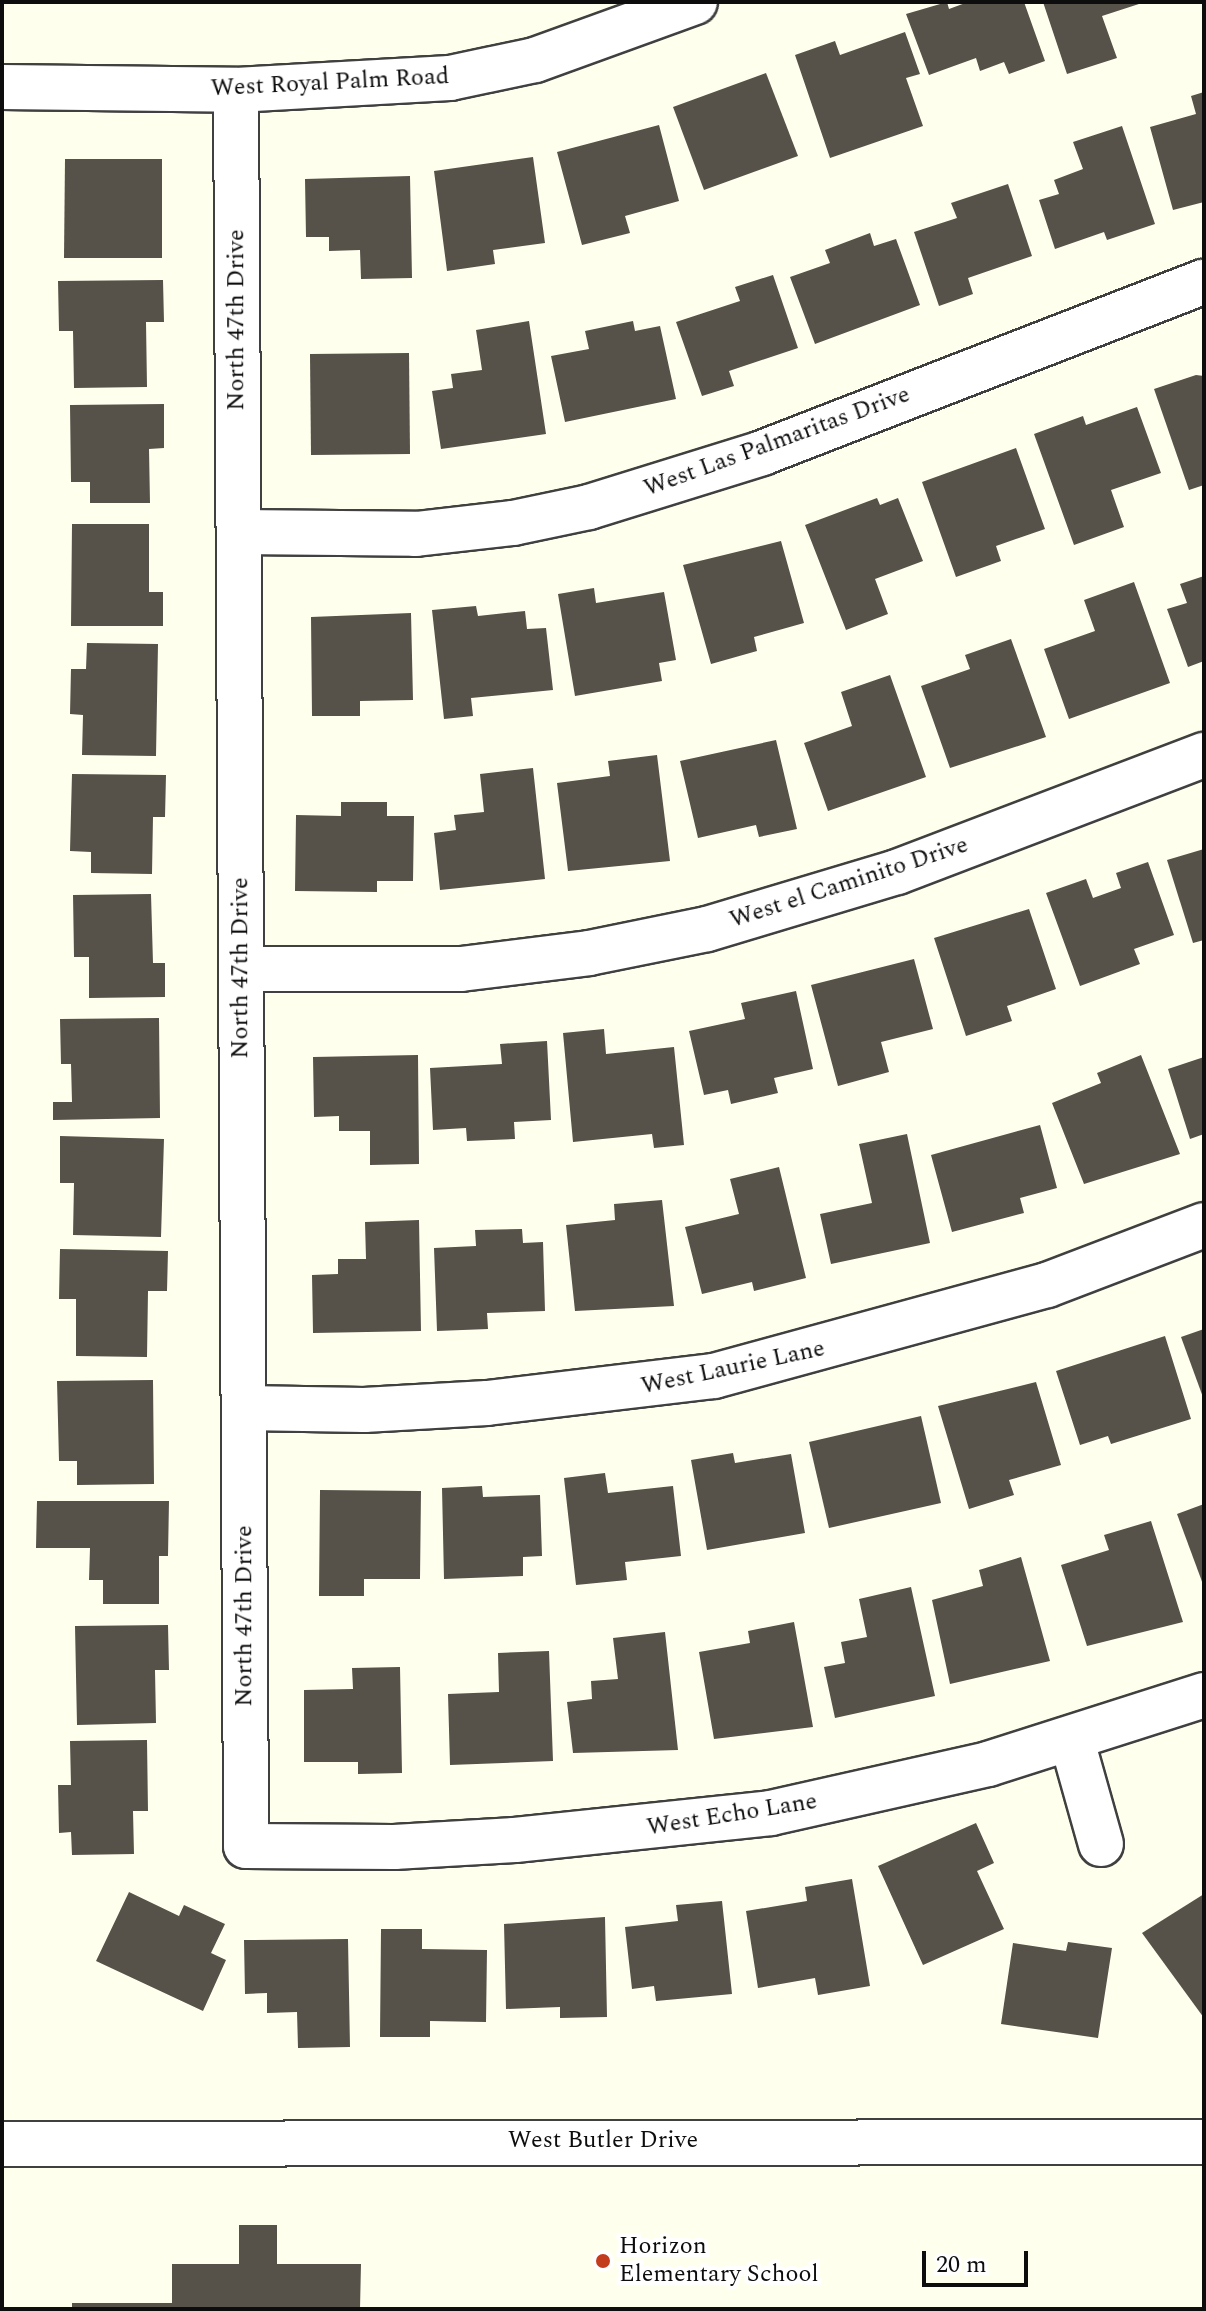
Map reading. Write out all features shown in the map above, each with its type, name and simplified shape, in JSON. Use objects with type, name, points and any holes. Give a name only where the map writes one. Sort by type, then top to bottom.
[{"type":"street","name":"West Royal Palm Road","points":[[2,87],[236,90],[450,78],[535,60],[695,2]]},
{"type":"street","name":"North 47th Drive","points":[[236,90],[246,1846]]},
{"type":"street","name":"West Las Palmaritas Drive","points":[[239,532],[416,534],[513,523],[589,507],[762,453],[1204,282]]},
{"type":"street","name":"West el Caminito Drive","points":[[241,969],[461,969],[589,953],[707,929],[868,882],[1204,755]]},
{"type":"street","name":"West Laurie Lane","points":[[244,1408],[364,1410],[487,1403],[714,1376],[1033,1290],[1204,1225]]},
{"type":"street","name":"West Echo Lane","points":[[246,1846],[394,1847],[649,1829],[786,1810],[1072,1741],[1204,1695]]},
{"type":"street","points":[[1072,1741],[1101,1844]]},
{"type":"street","name":"West Butler Drive","points":[[2,2144],[1204,2142]]},
{"type":"building","points":[[947,2],[949,9],[968,2],[1024,2],[1045,61],[1009,74],[1004,62],[980,71],[976,58],[929,75],[906,14]]},
{"type":"building","points":[[1043,2],[1142,3],[1102,16],[1117,58],[1067,74]]},
{"type":"building","points":[[905,32],[920,74],[906,78],[923,126],[830,158],[795,55],[835,41],[840,55]]},
{"type":"building","points":[[766,73],[798,156],[704,190],[673,107]]},
{"type":"building","points":[[1204,92],[1204,202],[1173,210],[1150,127],[1196,114],[1191,96]]},
{"type":"building","points":[[659,125],[679,201],[625,216],[630,233],[582,245],[557,152]]},
{"type":"building","points":[[1122,126],[1155,224],[1107,240],[1104,232],[1055,249],[1039,200],[1059,194],[1054,180],[1083,169],[1073,142]]},
{"type":"building","points":[[533,157],[545,243],[493,250],[495,264],[447,271],[434,171]]},
{"type":"building","points":[[65,159],[162,159],[162,258],[64,258]]},
{"type":"building","points":[[410,176],[412,278],[361,279],[360,250],[329,251],[329,237],[306,237],[305,179]]},
{"type":"building","points":[[1008,184],[1032,256],[968,278],[973,294],[939,306],[914,232],[957,218],[951,203]]},
{"type":"building","points":[[870,233],[874,246],[896,239],[920,305],[815,344],[790,277],[830,263],[825,250]]},
{"type":"building","points":[[773,275],[798,348],[729,371],[734,386],[702,396],[676,322],[740,301],[735,287]]},
{"type":"building","points":[[163,280],[164,322],[146,322],[147,387],[74,388],[73,331],[59,331],[58,281]]},
{"type":"building","points":[[529,321],[546,434],[441,449],[432,391],[453,388],[451,374],[482,370],[476,330]]},
{"type":"building","points":[[633,321],[635,331],[660,326],[676,399],[565,422],[551,356],[589,349],[585,331]]},
{"type":"building","points":[[409,353],[410,454],[311,455],[310,354]]},
{"type":"building","points":[[1196,375],[1204,376],[1204,485],[1189,490],[1154,389]]},
{"type":"building","points":[[164,404],[164,448],[149,449],[150,503],[90,503],[90,482],[71,482],[70,405]]},
{"type":"building","points":[[1137,407],[1161,473],[1111,490],[1124,527],[1074,545],[1034,434],[1083,416],[1086,425]]},
{"type":"building","points":[[1016,448],[1045,529],[996,546],[1001,561],[956,577],[922,482]]},
{"type":"building","points":[[877,498],[880,505],[898,498],[923,561],[875,579],[888,614],[846,630],[805,525]]},
{"type":"building","points":[[72,524],[149,524],[149,592],[163,592],[163,626],[71,626]]},
{"type":"building","points":[[781,541],[804,623],[754,637],[757,651],[711,664],[683,565]]},
{"type":"building","points":[[1204,576],[1204,661],[1188,667],[1167,609],[1187,603],[1180,584]]},
{"type":"building","points":[[1134,582],[1170,683],[1069,719],[1044,649],[1095,631],[1084,600]]},
{"type":"building","points":[[594,588],[596,603],[664,592],[676,660],[659,663],[662,681],[575,696],[558,594]]},
{"type":"building","points":[[476,606],[478,616],[525,611],[527,629],[546,628],[553,690],[471,698],[473,716],[444,719],[432,610]]},
{"type":"building","points":[[411,613],[413,700],[360,701],[360,716],[312,716],[311,617]]},
{"type":"building","points":[[1011,639],[1046,737],[950,768],[921,686],[970,669],[965,655]]},
{"type":"building","points":[[87,643],[158,644],[156,756],[82,755],[83,715],[70,714],[71,669],[86,669]]},
{"type":"building","points":[[890,675],[926,777],[828,811],[804,743],[852,726],[841,692]]},
{"type":"building","points":[[776,740],[797,829],[759,837],[756,825],[698,838],[680,761]]},
{"type":"building","points":[[657,755],[670,861],[568,871],[557,783],[610,776],[608,761]]},
{"type":"building","points":[[533,768],[545,879],[440,890],[434,833],[456,830],[454,815],[484,812],[480,774]]},
{"type":"building","points":[[72,774],[166,775],[165,817],[153,817],[152,874],[91,873],[91,852],[70,851]]},
{"type":"building","points":[[341,802],[387,802],[387,816],[414,816],[413,881],[377,881],[377,892],[295,891],[296,815],[341,816]]},
{"type":"building","points":[[1204,849],[1204,940],[1193,943],[1167,860]]},
{"type":"building","points":[[1148,862],[1174,935],[1134,949],[1140,964],[1080,986],[1046,893],[1086,879],[1093,898],[1121,888],[1116,873]]},
{"type":"building","points":[[151,894],[153,963],[165,963],[165,997],[89,998],[89,957],[74,957],[73,895]]},
{"type":"building","points":[[1029,909],[1056,989],[1007,1006],[1012,1021],[966,1036],[934,938]]},
{"type":"building","points":[[914,959],[933,1029],[881,1042],[889,1072],[838,1086],[811,985]]},
{"type":"building","points":[[796,991],[813,1069],[774,1078],[778,1093],[731,1104],[728,1090],[704,1095],[689,1031],[745,1019],[741,1003]]},
{"type":"building","points":[[159,1018],[160,1118],[53,1120],[53,1102],[72,1102],[71,1064],[61,1064],[60,1019]]},
{"type":"building","points":[[604,1029],[606,1054],[674,1047],[684,1145],[654,1148],[652,1134],[573,1142],[563,1033]]},
{"type":"building","points":[[547,1041],[551,1120],[514,1122],[515,1139],[467,1141],[466,1128],[433,1130],[430,1068],[502,1064],[500,1044]]},
{"type":"building","points":[[418,1055],[419,1164],[370,1165],[370,1131],[339,1131],[339,1116],[314,1117],[313,1057]]},
{"type":"building","points":[[1141,1055],[1180,1154],[1084,1184],[1052,1103],[1101,1083],[1097,1073]]},
{"type":"building","points":[[1204,1057],[1204,1134],[1190,1139],[1168,1069]]},
{"type":"building","points":[[1040,1125],[1057,1188],[1020,1198],[1024,1213],[952,1232],[931,1155]]},
{"type":"building","points":[[907,1134],[930,1243],[831,1264],[820,1214],[872,1203],[859,1144]]},
{"type":"building","points":[[60,1136],[164,1139],[161,1237],[73,1235],[74,1183],[60,1183]]},
{"type":"building","points":[[779,1167],[806,1278],[754,1291],[752,1282],[702,1294],[685,1227],[739,1214],[730,1179]]},
{"type":"building","points":[[662,1200],[674,1306],[575,1311],[566,1225],[615,1220],[614,1204]]},
{"type":"building","points":[[419,1220],[421,1331],[313,1333],[312,1275],[338,1274],[338,1259],[366,1259],[365,1222]]},
{"type":"building","points":[[522,1229],[523,1243],[543,1242],[545,1311],[487,1313],[488,1329],[437,1331],[434,1248],[476,1246],[475,1230]]},
{"type":"building","points":[[60,1249],[168,1251],[167,1291],[148,1291],[147,1357],[76,1356],[76,1299],[59,1299]]},
{"type":"building","points":[[1204,1329],[1204,1400],[1181,1337]]},
{"type":"building","points":[[1165,1336],[1191,1419],[1111,1444],[1108,1436],[1080,1445],[1056,1371]]},
{"type":"building","points":[[153,1380],[154,1484],[77,1485],[77,1461],[59,1461],[57,1381]]},
{"type":"building","points":[[1036,1382],[1061,1465],[1009,1480],[1014,1495],[969,1509],[938,1406]]},
{"type":"building","points":[[921,1416],[941,1503],[829,1528],[809,1442]]},
{"type":"building","points":[[733,1453],[735,1463],[791,1454],[805,1533],[707,1550],[691,1460]]},
{"type":"building","points":[[605,1473],[608,1493],[673,1486],[681,1556],[625,1562],[627,1580],[576,1585],[564,1478]]},
{"type":"building","points":[[482,1486],[483,1497],[540,1495],[542,1556],[523,1557],[523,1576],[444,1579],[442,1488]]},
{"type":"building","points":[[320,1490],[421,1491],[420,1579],[364,1579],[364,1596],[319,1596]]},
{"type":"building","points":[[37,1501],[169,1501],[168,1556],[159,1556],[159,1604],[103,1604],[103,1580],[89,1580],[90,1548],[36,1548]]},
{"type":"building","points":[[1204,1504],[1204,1587],[1177,1514]]},
{"type":"building","points":[[1151,1521],[1183,1622],[1087,1646],[1061,1565],[1109,1550],[1104,1535]]},
{"type":"building","points":[[1021,1557],[1050,1661],[950,1684],[932,1600],[983,1586],[979,1570]]},
{"type":"building","points":[[911,1587],[935,1696],[835,1718],[824,1667],[845,1663],[841,1642],[867,1637],[859,1599]]},
{"type":"building","points":[[794,1622],[813,1727],[714,1739],[699,1652],[750,1643],[748,1631]]},
{"type":"building","points":[[168,1625],[169,1670],[155,1670],[156,1723],[77,1725],[75,1626]]},
{"type":"building","points":[[665,1632],[678,1750],[573,1753],[567,1702],[592,1699],[591,1681],[618,1679],[613,1638]]},
{"type":"building","points":[[549,1651],[553,1761],[450,1765],[448,1694],[499,1692],[498,1653]]},
{"type":"building","points":[[400,1667],[402,1773],[358,1774],[358,1762],[304,1762],[304,1690],[353,1689],[352,1668]]},
{"type":"building","points":[[147,1740],[148,1811],[133,1811],[134,1854],[72,1855],[71,1832],[59,1833],[58,1785],[71,1785],[70,1741]]},
{"type":"building","points":[[976,1823],[994,1863],[977,1871],[1004,1929],[923,1965],[878,1866]]},
{"type":"building","points":[[852,1879],[870,1986],[818,1995],[815,1978],[758,1988],[746,1911],[807,1901],[805,1887]]},
{"type":"building","points":[[129,1892],[179,1916],[184,1905],[225,1924],[211,1953],[226,1960],[203,2011],[96,1961]]},
{"type":"building","points":[[1204,1894],[1204,2018],[1142,1933]]},
{"type":"building","points":[[722,1901],[732,1994],[656,2001],[654,1986],[632,1989],[625,1927],[678,1921],[676,1905]]},
{"type":"building","points":[[605,1917],[607,2017],[560,2018],[560,2007],[506,2009],[504,1924]]},
{"type":"building","points":[[381,1929],[422,1929],[422,1949],[487,1950],[486,2022],[430,2021],[430,2037],[380,2037]]},
{"type":"building","points":[[348,1939],[350,2047],[298,2048],[297,2012],[267,2013],[267,1993],[245,1994],[244,1940]]},
{"type":"building","points":[[1068,1942],[1112,1948],[1098,2038],[1001,2024],[1013,1943],[1066,1951]]},
{"type":"building","points":[[239,2225],[277,2225],[277,2264],[361,2264],[360,2309],[72,2309],[72,2303],[172,2303],[172,2264],[239,2264]]},
{"type":"place","name":"Horizon Elementary School","points":[[603,2261]]}]
